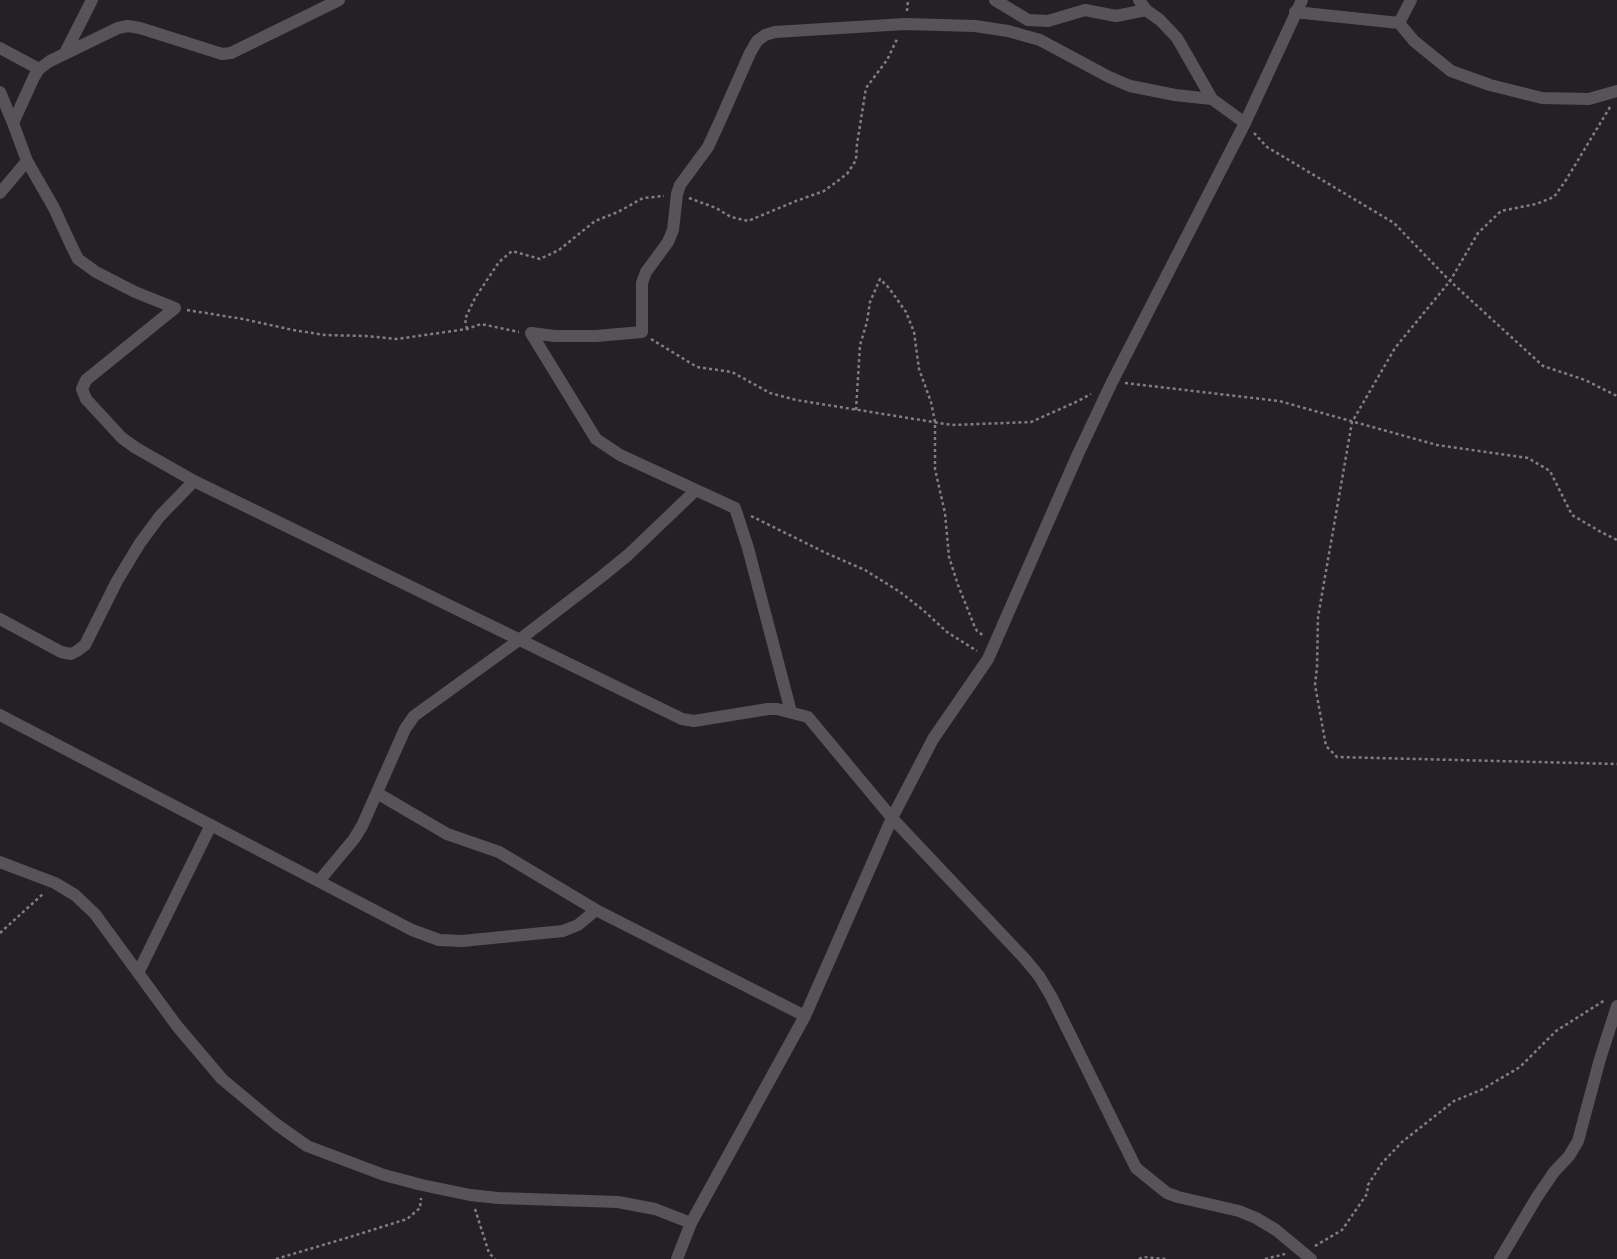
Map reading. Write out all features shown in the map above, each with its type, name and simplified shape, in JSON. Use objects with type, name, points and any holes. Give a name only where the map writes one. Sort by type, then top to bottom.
[{"type":"street","points":[[65,53],[92,0]]},
{"type":"street","points":[[13,123],[39,69],[50,60],[118,28],[128,26],[140,28],[222,54],[231,53],[339,0]]},
{"type":"street","points":[[995,0],[1028,20],[1048,21],[1084,10],[1116,16],[1142,5],[1160,20],[1176,38],[1212,99],[1245,123]]},
{"type":"street","points":[[677,1259],[691,1223],[805,1016],[892,818],[933,739],[988,658],[1078,454],[1112,382],[1245,123],[1295,12],[1302,0]]},
{"type":"street","points":[[1399,23],[1411,0]]},
{"type":"street","points":[[1295,12],[1399,23],[1414,41],[1451,71],[1490,85],[1542,98],[1590,99],[1615,96]]},
{"type":"street","points":[[531,333],[555,336],[582,336],[642,332],[642,283],[646,272],[668,242],[673,230],[677,194],[687,174],[708,147],[750,53],[757,41],[765,35],[774,32],[905,24],[975,26],[1008,31],[1040,40],[1108,77],[1130,86],[1175,95],[1212,99]]},
{"type":"street","points":[[0,48],[39,69]]},
{"type":"street","points":[[0,92],[27,161],[54,208],[78,259],[96,272],[135,292],[175,308],[86,380],[82,389],[86,399],[122,438],[136,448],[194,481],[682,719],[694,721],[768,709],[791,712],[808,717],[892,818],[1025,959],[1039,976],[1051,996],[1136,1168],[1167,1193],[1178,1197],[1239,1211],[1256,1218],[1276,1230],[1301,1249],[1311,1259]]},
{"type":"street","points":[[0,193],[27,161]]},
{"type":"street","points":[[531,333],[596,439],[620,455],[735,508],[748,548],[791,712]]},
{"type":"street","points":[[0,619],[61,652],[70,654],[77,651],[85,645],[117,581],[140,543],[160,516],[194,481]]},
{"type":"street","points":[[319,881],[354,839],[362,826],[405,729],[414,716],[519,640],[628,555],[696,490]]},
{"type":"street","points":[[0,715],[412,930],[439,940],[462,941],[563,931],[578,925],[596,910]]},
{"type":"street","points":[[377,793],[447,834],[499,852],[596,910],[805,1016]]},
{"type":"street","points":[[138,973],[211,825]]},
{"type":"street","points":[[0,862],[55,883],[75,895],[95,914],[177,1026],[222,1079],[276,1124],[307,1146],[384,1175],[470,1195],[498,1198],[618,1202],[655,1210],[691,1223]]},
{"type":"street","points":[[1500,1259],[1541,1191],[1554,1172],[1569,1156],[1578,1141],[1614,1001]]},
{"type":"path","points":[[467,329],[465,319],[476,298],[496,267],[512,251],[540,259],[559,250],[595,221],[618,212],[643,198],[677,194],[716,208],[731,217],[748,221],[824,191],[847,174],[856,160],[857,144],[866,88],[887,60],[905,24],[908,0]]},
{"type":"path","points":[[1615,96],[1566,180],[1554,196],[1536,204],[1501,211],[1478,233],[1450,281],[1395,348],[1352,422],[1318,617],[1317,667],[1315,685],[1326,746],[1336,757],[1617,764]]},
{"type":"path","points":[[1245,123],[1267,147],[1394,223],[1450,281],[1543,366],[1585,380],[1617,396]]},
{"type":"path","points":[[856,410],[860,345],[867,322],[870,302],[880,279],[889,288],[906,312],[914,332],[919,369],[931,402],[935,422],[935,469],[944,513],[949,557],[958,585],[977,631],[994,643]]},
{"type":"path","points":[[175,308],[243,319],[293,330],[325,335],[366,336],[397,340],[467,329],[481,324],[531,333]]},
{"type":"path","points":[[642,332],[697,367],[732,372],[770,393],[796,400],[952,425],[1031,422],[1076,402],[1112,382],[1278,401],[1437,445],[1528,458],[1550,471],[1572,515],[1617,540]]},
{"type":"path","points":[[735,508],[826,553],[865,570],[900,592],[947,632],[988,658]]},
{"type":"path","points":[[0,933],[55,883]]},
{"type":"path","points":[[1265,1259],[1316,1245],[1342,1230],[1366,1194],[1368,1185],[1382,1163],[1402,1142],[1454,1101],[1481,1090],[1520,1067],[1556,1031],[1614,1001]]},
{"type":"path","points":[[276,1259],[407,1219],[420,1208],[422,1185]]},
{"type":"path","points":[[470,1195],[489,1253],[495,1259]]},
{"type":"path","points":[[1139,1259],[1143,1257],[1167,1259]]}]
